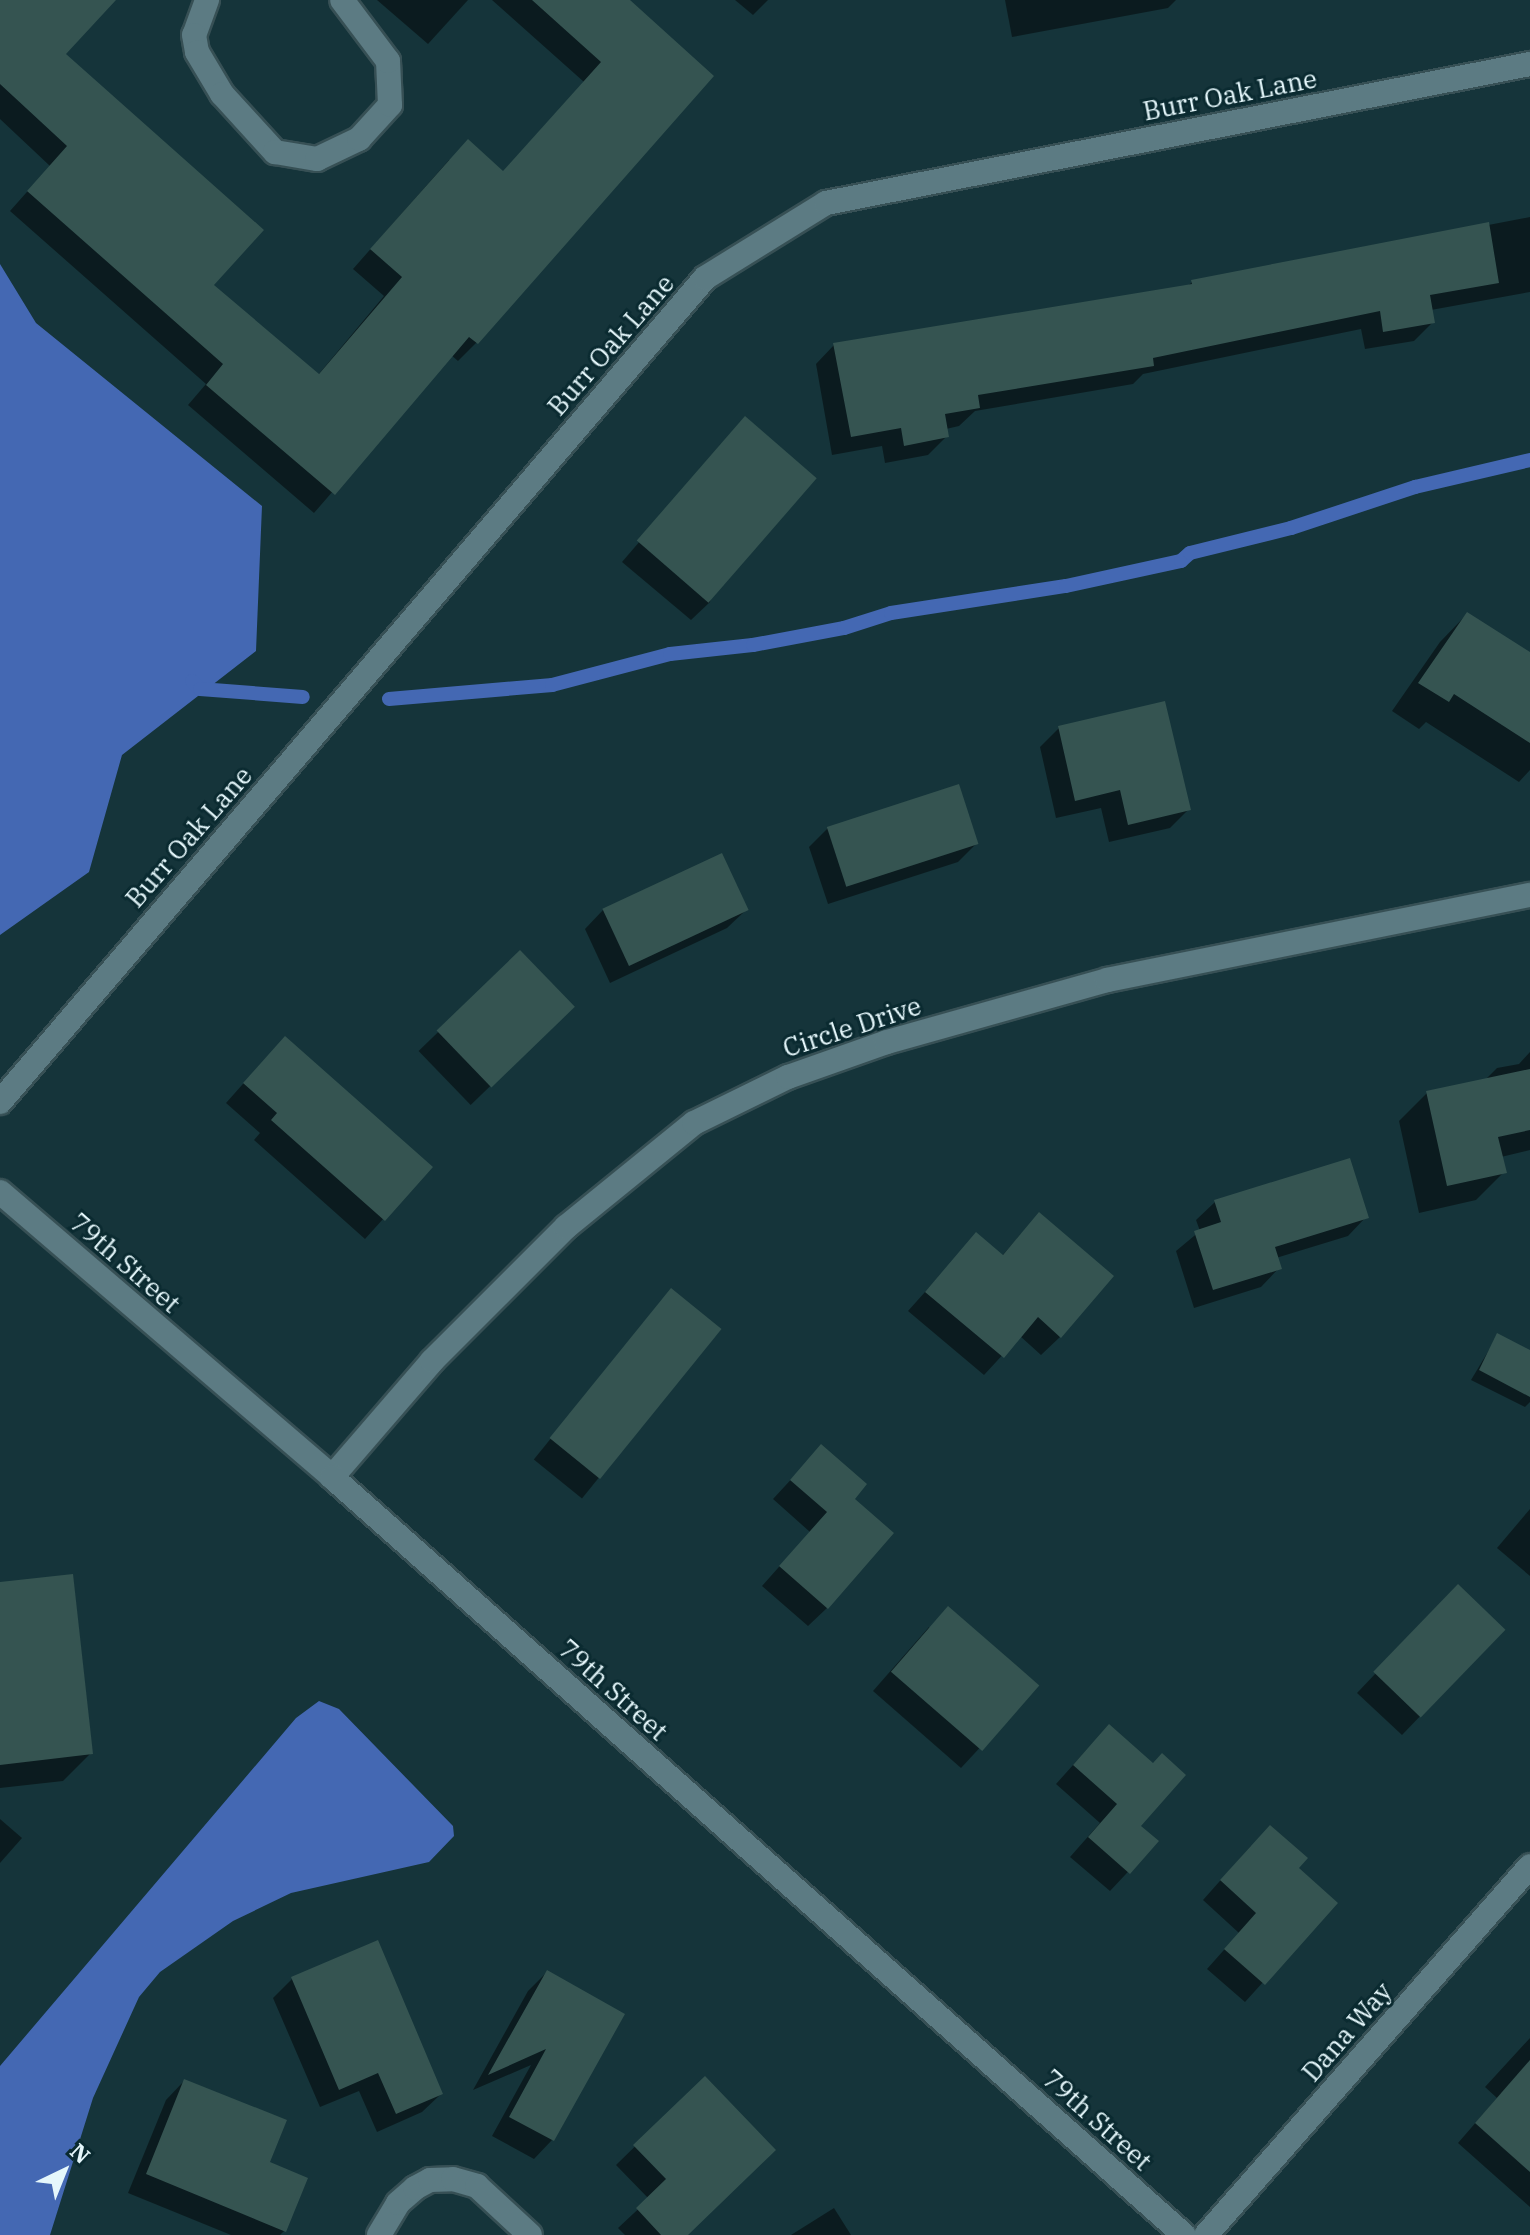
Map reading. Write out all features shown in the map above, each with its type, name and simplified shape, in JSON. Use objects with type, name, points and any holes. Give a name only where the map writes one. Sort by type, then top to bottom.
[{"type":"street","points":[[207,0],[194,35],[197,52],[222,94],[275,152],[317,159],[359,139],[390,105],[388,61],[342,0]]},
{"type":"street","name":"Burr Oak Lane","points":[[0,1102],[705,278],[826,203],[1530,64]]},
{"type":"street","name":"Circle Drive","points":[[332,1477],[432,1361],[566,1227],[694,1123],[788,1077],[887,1042],[1107,980],[1530,895]]},
{"type":"street","name":"79th Street","points":[[0,1192],[332,1477],[1184,2235]]},
{"type":"street","name":"Dana Way","points":[[1206,2235],[1530,1866]]},
{"type":"street","points":[[379,2235],[389,2214],[415,2188],[430,2180],[453,2179],[477,2186],[530,2235]]},
{"type":"water","points":[[0,264],[36,323],[262,506],[256,651],[122,755],[89,872],[0,935]]},
{"type":"water","points":[[319,1701],[339,1709],[453,1826],[454,1836],[429,1862],[291,1893],[233,1921],[160,1972],[139,1997],[93,2098],[50,2235],[0,2235],[0,2066],[296,1718]]},
{"type":"building","points":[[0,0],[116,0],[66,54],[264,230],[214,285],[319,374],[402,277],[370,249],[468,139],[503,171],[601,62],[532,0],[630,0],[714,76],[478,344],[469,337],[335,495],[206,385],[223,364],[27,191],[67,146],[0,84]]},
{"type":"building","points":[[1489,222],[1499,283],[1430,295],[1435,323],[1383,332],[1380,311],[1153,358],[1154,366],[978,395],[980,408],[945,414],[949,437],[904,446],[901,428],[851,437],[833,343],[1192,284],[1191,280]]},
{"type":"building","points":[[745,416],[817,478],[708,603],[637,541]]},
{"type":"building","points":[[1467,612],[1530,652],[1530,743],[1454,694],[1449,702],[1418,683]]},
{"type":"building","points":[[1165,701],[1191,810],[1128,825],[1120,790],[1075,801],[1058,726]]},
{"type":"building","points":[[959,784],[978,844],[846,887],[827,827]]},
{"type":"building","points":[[722,853],[749,910],[629,966],[602,909]]},
{"type":"building","points":[[520,950],[575,1007],[491,1087],[437,1031]]},
{"type":"building","points":[[285,1036],[433,1167],[385,1221],[271,1120],[277,1113],[243,1083]]},
{"type":"building","points":[[1530,1069],[1530,1130],[1498,1137],[1507,1173],[1447,1186],[1426,1091]]},
{"type":"building","points":[[1350,1158],[1369,1218],[1275,1247],[1282,1269],[1213,1290],[1194,1231],[1221,1222],[1214,1200]]},
{"type":"building","points":[[1039,1212],[1114,1276],[1061,1338],[1038,1317],[1004,1358],[925,1292],[976,1232],[1003,1255]]},
{"type":"building","points":[[671,1288],[722,1329],[600,1479],[550,1438]]},
{"type":"building","points":[[1497,1333],[1530,1350],[1530,1397],[1479,1370]]},
{"type":"building","points":[[821,1444],[867,1484],[855,1499],[894,1533],[828,1609],[779,1566],[827,1512],[790,1480]]},
{"type":"building","points":[[73,1574],[93,1754],[0,1765],[0,1582]]},
{"type":"building","points":[[1458,1584],[1505,1630],[1421,1718],[1373,1672]]},
{"type":"building","points":[[948,1606],[1039,1685],[982,1751],[891,1672]]},
{"type":"building","points":[[1109,1724],[1153,1763],[1162,1753],[1186,1775],[1141,1826],[1159,1841],[1130,1874],[1088,1837],[1117,1804],[1073,1765]]},
{"type":"building","points":[[1270,1825],[1308,1858],[1299,1868],[1338,1903],[1265,1985],[1224,1949],[1256,1913],[1220,1880]]},
{"type":"building","points":[[378,1940],[443,2094],[396,2114],[378,2073],[339,2090],[291,1977]]},
{"type":"building","points":[[547,1970],[625,2014],[554,2141],[509,2117],[546,2049],[488,2075]]},
{"type":"building","points":[[1530,2060],[1530,2172],[1475,2123]]},
{"type":"building","points":[[705,2076],[776,2150],[688,2235],[661,2235],[636,2208],[666,2179],[633,2145]]},
{"type":"building","points":[[184,2079],[287,2120],[270,2162],[308,2178],[286,2232],[146,2174]]},
{"type":"waterway","points":[[389,699],[552,685],[670,654],[753,645],[844,628],[891,613],[1066,586],[1181,561],[1190,553],[1291,528],[1415,487],[1530,460]]},
{"type":"waterway","points":[[192,681],[200,689],[303,697]]}]
